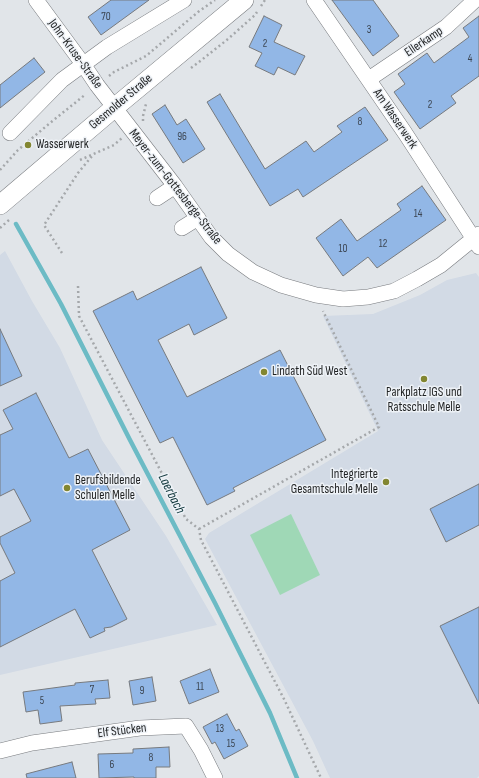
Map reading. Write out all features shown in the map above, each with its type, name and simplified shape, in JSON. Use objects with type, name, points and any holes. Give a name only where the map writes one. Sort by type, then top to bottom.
[{"type":"main road","name":"Gesmolder Straße","points":[[0,205],[244,0]]},
{"type":"street","name":"John-Kruse-Straße","points":[[36,0],[114,108]]},
{"type":"street","points":[[10,133],[62,80],[107,47],[184,0]]},
{"type":"street","name":"Am Wasserwerk","points":[[314,0],[477,240]]},
{"type":"street","name":"Ellerkamp","points":[[368,79],[446,27],[475,0]]},
{"type":"street","name":"Meyer-zum-Gottesberge-Straße","points":[[114,108],[175,186],[211,237],[228,254],[253,272],[281,285],[316,295],[342,299],[368,297],[394,291],[417,279],[441,265],[477,240]]},
{"type":"street","points":[[157,198],[175,186]]},
{"type":"street","points":[[182,228],[198,218]]},
{"type":"street","name":"Elf Stücken","points":[[0,751],[32,743],[140,728],[186,726],[201,750],[215,778]]},
{"type":"path","points":[[0,170],[18,150],[97,85],[114,72],[146,56],[198,12],[215,0]]},
{"type":"path","points":[[62,253],[44,225],[78,173],[93,154],[114,145],[131,130]]},
{"type":"path","points":[[78,286],[79,316],[186,519],[199,530],[201,540],[284,699],[321,778]]},
{"type":"path","points":[[199,530],[379,427],[316,295]]},
{"type":"shaded area","name":"Berufsbildende Schulen Melle","points":[[5,251],[60,348],[102,440],[166,536],[217,625],[0,675],[0,255]]},
{"type":"shaded area","name":"Integrierte Gesamtschule Melle","points":[[476,273],[479,277],[479,776],[477,778],[330,778],[313,741],[205,539],[209,533],[378,431],[323,316],[373,314],[420,295],[447,280]]},
{"type":"green space","points":[[291,514],[320,575],[280,595],[250,535]]},
{"type":"building","points":[[111,0],[149,0],[101,35],[88,17]]},
{"type":"building","points":[[332,0],[373,0],[399,36],[373,56]]},
{"type":"building","points":[[264,16],[282,25],[274,42],[305,56],[295,75],[278,67],[274,75],[255,66],[262,53],[249,47]]},
{"type":"building","points":[[479,16],[479,76],[451,96],[456,103],[420,129],[394,92],[405,84],[398,74],[427,53],[434,63],[469,37],[463,28]]},
{"type":"building","points":[[34,58],[45,72],[0,108],[0,85]]},
{"type":"building","points":[[220,94],[265,169],[306,141],[314,152],[342,132],[337,126],[365,107],[388,140],[303,197],[298,189],[270,206],[207,102]]},
{"type":"building","points":[[165,105],[177,125],[186,119],[205,149],[183,163],[152,114]]},
{"type":"building","points":[[422,186],[446,220],[377,268],[368,257],[343,276],[316,238],[341,219],[357,241],[401,210],[397,204]]},
{"type":"building","name":"Lindath Süd West","points":[[201,267],[227,318],[194,335],[189,324],[158,340],[187,397],[280,350],[326,440],[233,488],[235,491],[207,505],[173,437],[160,443],[93,311],[133,291],[137,300]]},
{"type":"building","points":[[0,329],[22,376],[0,386]]},
{"type":"building","points":[[36,393],[69,458],[88,449],[130,530],[92,550],[127,619],[111,627],[104,628],[105,631],[90,638],[75,609],[0,647],[0,581],[15,573],[0,543],[0,537],[31,521],[14,489],[0,496],[0,435],[13,429],[3,410]]},
{"type":"building","points":[[479,484],[479,525],[446,542],[430,509]]},
{"type":"building","points":[[479,607],[479,704],[440,626]]},
{"type":"building","points":[[210,669],[219,692],[189,704],[180,681]]},
{"type":"building","points":[[152,677],[156,701],[133,705],[129,681]]},
{"type":"building","points":[[108,680],[110,698],[95,699],[96,704],[60,706],[62,721],[40,724],[38,710],[26,712],[23,692],[75,685],[75,683]]},
{"type":"building","points":[[227,714],[236,731],[239,729],[248,746],[224,759],[215,742],[212,744],[203,727]]},
{"type":"building","points":[[169,747],[170,767],[156,767],[156,778],[99,778],[98,754],[133,753],[133,749]]},
{"type":"building","points":[[72,762],[76,778],[27,778],[26,774]]},
{"type":"waterway","name":"Laerbach","points":[[16,224],[61,304],[215,603],[270,713],[297,778]]},
{"type":"place","name":"Wasserwerk","points":[[28,145]]},
{"type":"place","name":"Lindath Süd West","points":[[264,372]]},
{"type":"place","name":"Parkplatz IGS und Ratsschule Melle","points":[[424,379]]},
{"type":"place","name":"Integrierte Gesamtschule Melle","points":[[386,482]]},
{"type":"place","name":"Berufsbildende Schulen Melle","points":[[67,488]]}]
